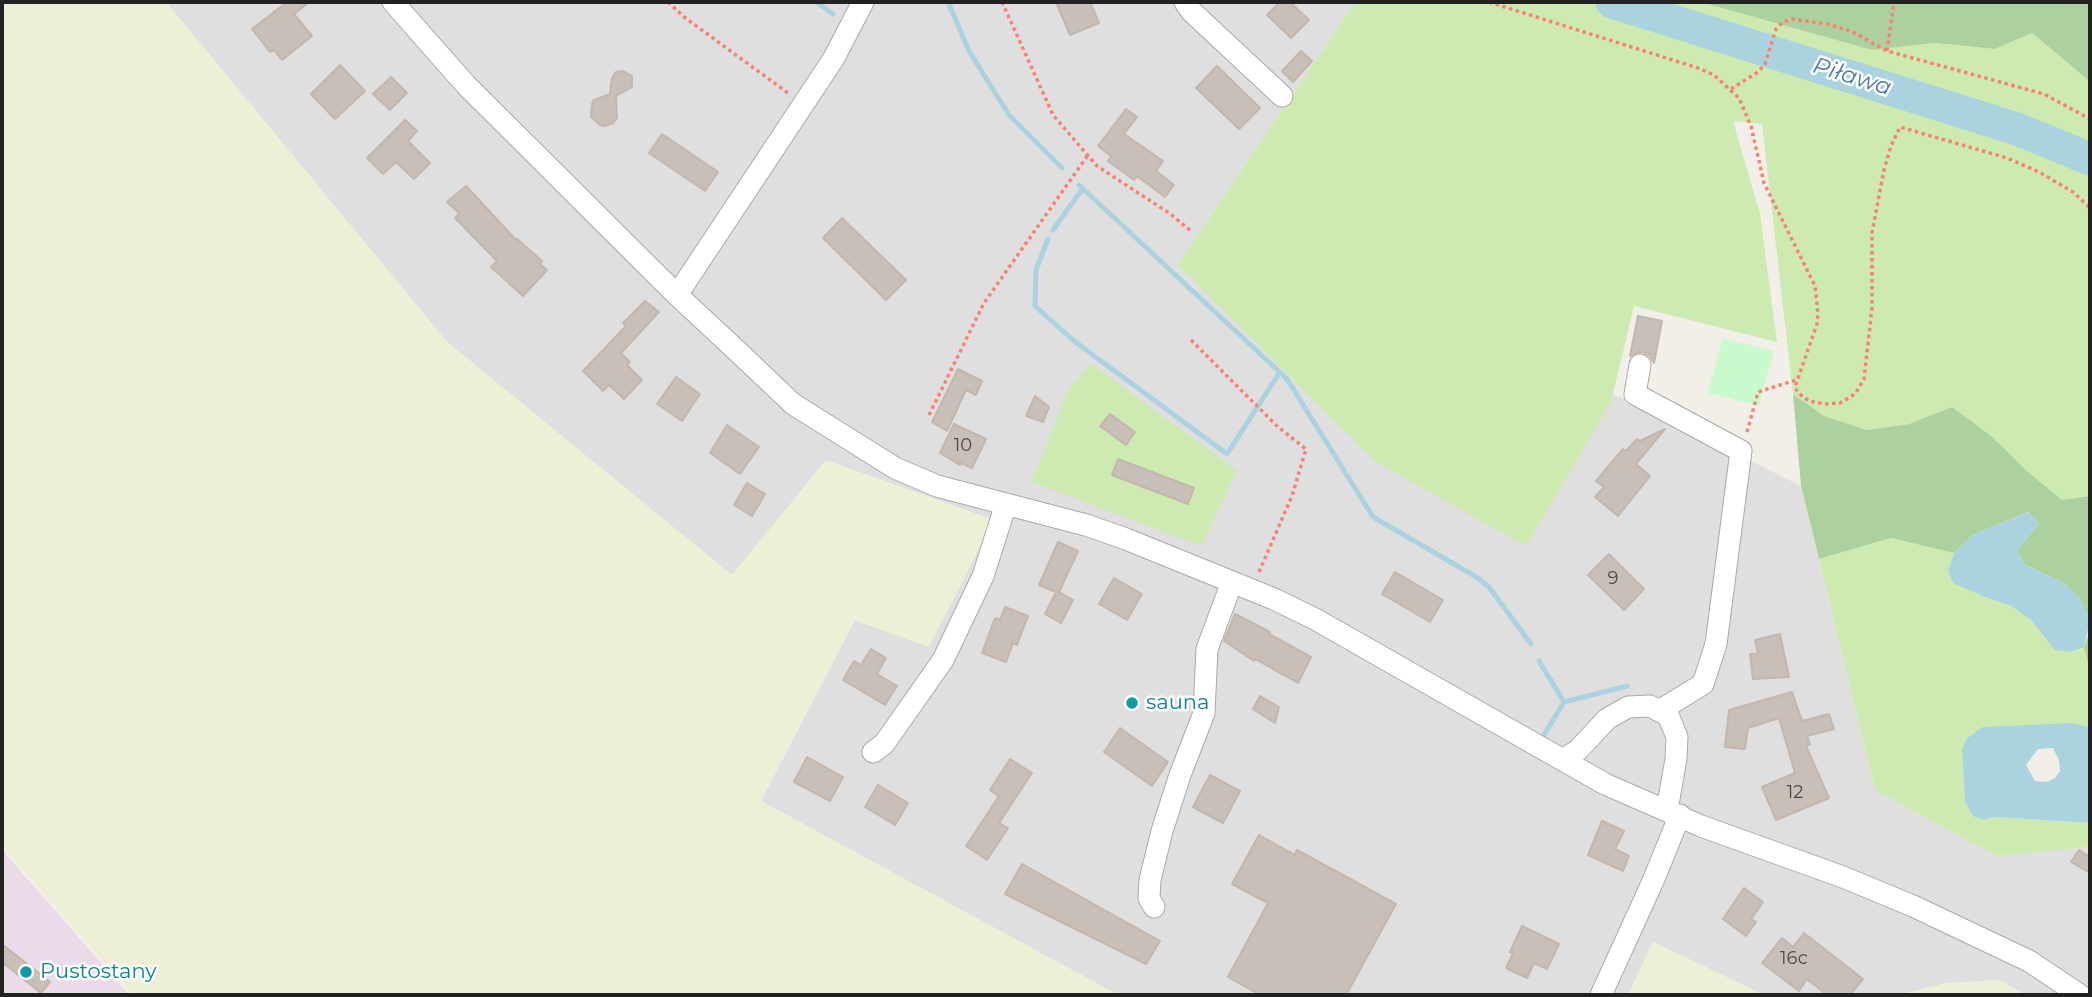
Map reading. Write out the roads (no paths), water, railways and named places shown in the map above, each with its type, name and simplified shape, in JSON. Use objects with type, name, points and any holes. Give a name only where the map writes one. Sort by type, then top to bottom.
[{"type":"street","points":[[393,2],[466,85],[677,295],[793,404],[895,468],[937,486],[1093,527],[1242,586],[1326,625],[1605,784],[1701,826],[1843,877],[1976,934],[2029,961],[2081,995]]},
{"type":"street","points":[[677,295],[834,58],[863,2]]},
{"type":"street","points":[[1185,2],[1191,11],[1282,96]]},
{"type":"street","points":[[1640,365],[1634,394],[1741,451],[1716,644],[1703,684],[1659,711]]},
{"type":"street","points":[[873,752],[884,744],[943,660],[983,576],[1006,504]]},
{"type":"street","points":[[1154,907],[1149,898],[1150,880],[1176,787],[1204,712],[1208,649],[1242,586]]},
{"type":"street","points":[[1563,760],[1578,750],[1607,719],[1628,707],[1650,706],[1668,715],[1677,737],[1673,812],[1653,881],[1601,995]]},
{"type":"water","points":[[2028,512],[2039,523],[2017,550],[2024,564],[2065,584],[2081,600],[2090,620],[2084,647],[2071,652],[2055,650],[2031,620],[2011,606],[1953,583],[1948,571],[1954,553],[1973,535]]},
{"type":"water","points":[[2072,723],[2088,727],[2090,823],[1995,817],[1984,820],[1973,816],[1965,802],[1962,749],[1967,738],[1983,727]],"holes":[[[2053,748],[2059,760],[2060,771],[2055,778],[2047,782],[2035,781],[2026,765],[2038,749]]]},
{"type":"waterway","points":[[816,2],[833,14]]},
{"type":"waterway","points":[[948,2],[969,51],[1009,115],[1062,168]]},
{"type":"waterway","name":"Piława","points":[[1612,2],[2017,129],[2090,159]]},
{"type":"waterway","points":[[1079,185],[1287,379],[1373,517],[1478,578],[1489,587],[1531,644]]},
{"type":"waterway","points":[[1053,230],[1083,188]]},
{"type":"waterway","points":[[1048,239],[1036,270],[1035,306],[1074,341],[1227,454],[1280,372]]},
{"type":"waterway","points":[[1539,661],[1564,702],[1627,686]]},
{"type":"waterway","points":[[1544,735],[1564,702]]},
{"type":"place","name":"sauna","points":[[1132,703]]},
{"type":"place","name":"Pustostany","points":[[26,972]]}]
